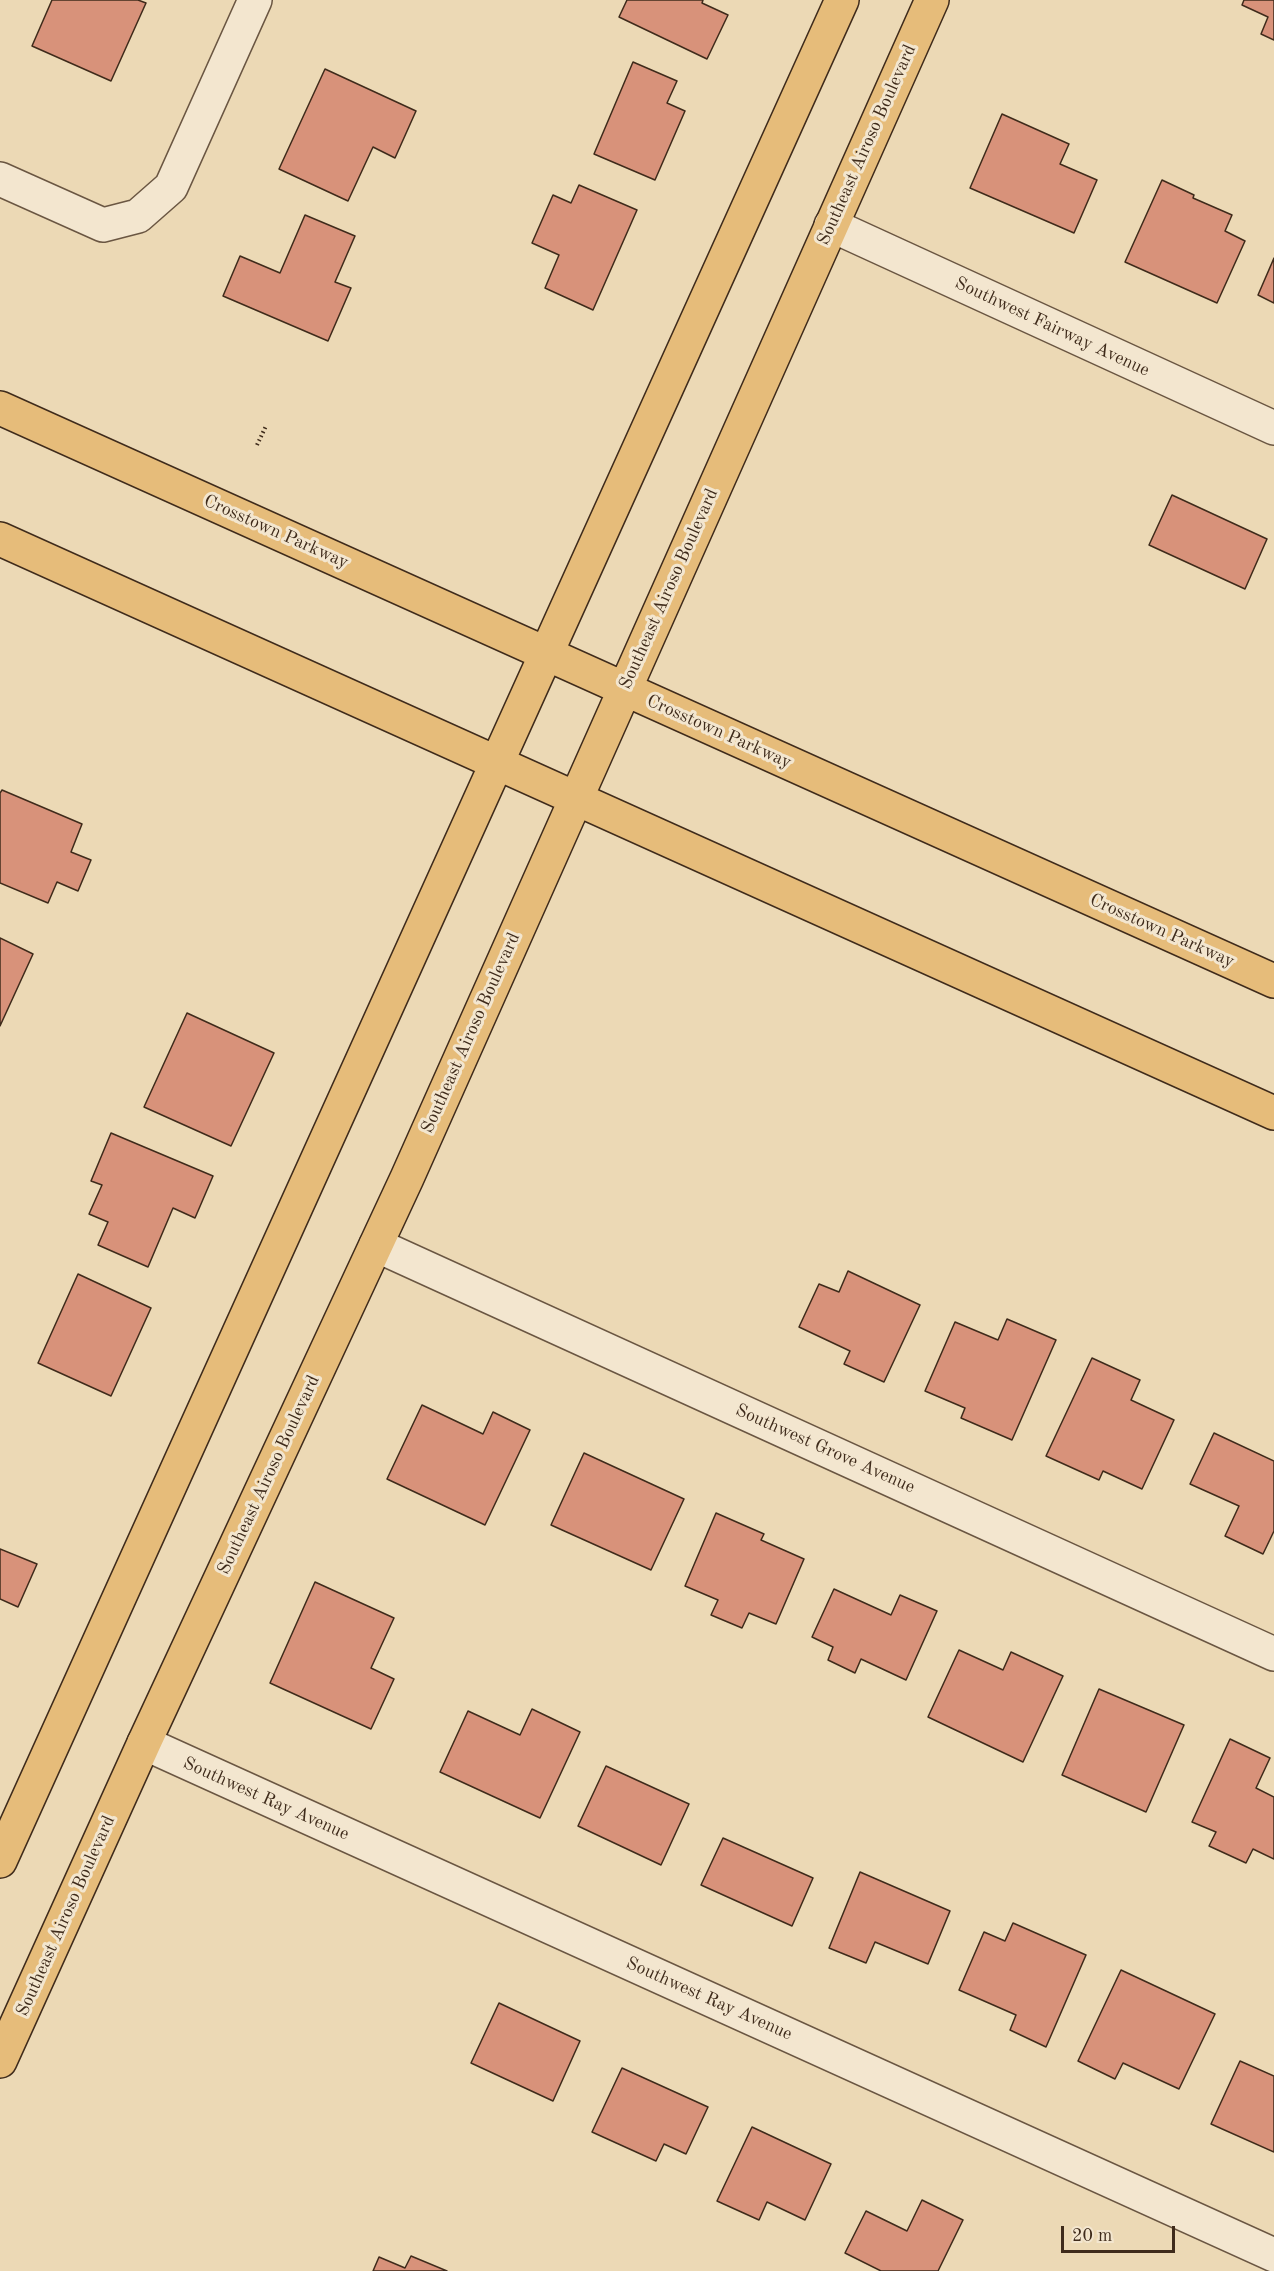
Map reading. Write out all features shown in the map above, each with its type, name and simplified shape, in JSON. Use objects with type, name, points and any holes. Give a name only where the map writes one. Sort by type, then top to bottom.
[{"type":"main road","points":[[0,1861],[842,0]]},
{"type":"main road","name":"Southeast Airoso Boulevard","points":[[0,2061],[144,1743],[376,1245],[932,0]]},
{"type":"main road","name":"Crosstown Parkway","points":[[0,408],[1274,981]]},
{"type":"main road","points":[[0,539],[1274,1113]]},
{"type":"street","points":[[0,179],[103,225],[138,216],[171,187],[255,0]]},
{"type":"street","name":"Southwest Fairway Avenue","points":[[831,225],[1274,428]]},
{"type":"street","name":"Southwest Grove Avenue","points":[[376,1245],[1274,1654]]},
{"type":"street","name":"Southwest Ray Avenue","points":[[144,1743],[1274,2254]]},
{"type":"path","points":[[257,445],[266,426]]},
{"type":"building","points":[[52,0],[138,0],[146,3],[111,81],[32,46]]},
{"type":"building","points":[[627,0],[703,0],[702,3],[728,15],[707,59],[619,17]]},
{"type":"building","points":[[1244,0],[1274,0],[1274,40],[1261,34],[1268,17],[1242,5]]},
{"type":"building","points":[[633,62],[677,81],[667,103],[685,111],[655,180],[594,154]]},
{"type":"building","points":[[325,69],[416,111],[395,158],[373,147],[348,201],[279,169]]},
{"type":"building","points":[[1002,114],[1069,144],[1060,164],[1097,180],[1074,233],[970,188]]},
{"type":"building","points":[[1162,180],[1194,195],[1193,198],[1232,215],[1225,231],[1245,241],[1217,303],[1125,262]]},
{"type":"building","points":[[579,185],[637,210],[593,310],[545,288],[559,255],[532,243],[553,195],[571,203]]},
{"type":"building","points":[[305,215],[355,236],[335,282],[351,288],[328,341],[223,296],[240,256],[280,273]]},
{"type":"building","points":[[1274,258],[1274,303],[1258,295]]},
{"type":"building","points":[[1172,495],[1267,539],[1245,589],[1149,545]]},
{"type":"building","points":[[2,790],[82,824],[71,852],[91,860],[78,891],[57,882],[48,903],[0,883],[0,793]]},
{"type":"building","points":[[0,938],[33,954],[0,1026]]},
{"type":"building","points":[[187,1013],[274,1053],[231,1146],[144,1107]]},
{"type":"building","points":[[111,1133],[213,1176],[195,1218],[173,1208],[148,1267],[98,1245],[108,1222],[89,1214],[102,1185],[91,1181]]},
{"type":"building","points":[[848,1271],[920,1305],[884,1382],[844,1364],[850,1351],[799,1327],[819,1284],[839,1292]]},
{"type":"building","points":[[78,1274],[151,1308],[111,1396],[38,1363]]},
{"type":"building","points":[[1007,1319],[1056,1340],[1012,1440],[961,1418],[965,1408],[925,1391],[955,1322],[998,1340]]},
{"type":"building","points":[[1092,1358],[1140,1380],[1131,1400],[1174,1420],[1142,1489],[1103,1471],[1099,1480],[1046,1456]]},
{"type":"building","points":[[422,1405],[483,1434],[493,1412],[530,1430],[485,1525],[387,1479]]},
{"type":"building","points":[[1214,1433],[1274,1461],[1274,1531],[1263,1554],[1225,1536],[1239,1506],[1190,1484]]},
{"type":"building","points":[[584,1453],[684,1499],[651,1570],[551,1525]]},
{"type":"building","points":[[716,1513],[764,1534],[761,1540],[804,1559],[776,1624],[749,1613],[742,1628],[711,1615],[718,1600],[685,1586]]},
{"type":"building","points":[[0,1549],[37,1564],[18,1607],[0,1599]]},
{"type":"building","points":[[315,1582],[394,1618],[371,1668],[394,1679],[371,1729],[270,1683]]},
{"type":"building","points":[[834,1589],[891,1615],[900,1595],[937,1611],[906,1680],[861,1659],[855,1673],[828,1660],[833,1647],[812,1637]]},
{"type":"building","points":[[959,1650],[1003,1670],[1011,1652],[1063,1676],[1023,1762],[928,1717]]},
{"type":"building","points":[[1099,1689],[1184,1725],[1146,1812],[1062,1775]]},
{"type":"building","points":[[532,1709],[580,1732],[540,1818],[440,1772],[468,1711],[520,1735]]},
{"type":"building","points":[[1230,1739],[1270,1758],[1256,1788],[1274,1797],[1274,1859],[1253,1849],[1246,1863],[1209,1846],[1216,1832],[1192,1822]]},
{"type":"building","points":[[606,1766],[689,1804],[661,1865],[578,1826]]},
{"type":"building","points":[[723,1838],[813,1878],[792,1926],[701,1885]]},
{"type":"building","points":[[860,1872],[950,1911],[928,1964],[875,1942],[866,1963],[829,1948]]},
{"type":"building","points":[[1013,1923],[1086,1955],[1046,2047],[1010,2030],[1016,2015],[959,1990],[984,1932],[1005,1941]]},
{"type":"building","points":[[1121,1970],[1215,2014],[1179,2089],[1123,2063],[1115,2079],[1078,2061]]},
{"type":"building","points":[[499,2003],[580,2041],[553,2101],[471,2063]]},
{"type":"building","points":[[1240,2061],[1274,2076],[1274,2152],[1211,2124]]},
{"type":"building","points":[[622,2068],[708,2107],[686,2154],[664,2144],[656,2161],[592,2132]]},
{"type":"building","points":[[752,2127],[831,2164],[805,2220],[767,2202],[759,2220],[717,2201]]},
{"type":"building","points":[[922,2200],[963,2220],[938,2271],[881,2271],[845,2253],[866,2211],[907,2231]]},
{"type":"building","points":[[411,2256],[447,2271],[373,2271],[379,2257],[405,2268]]}]
